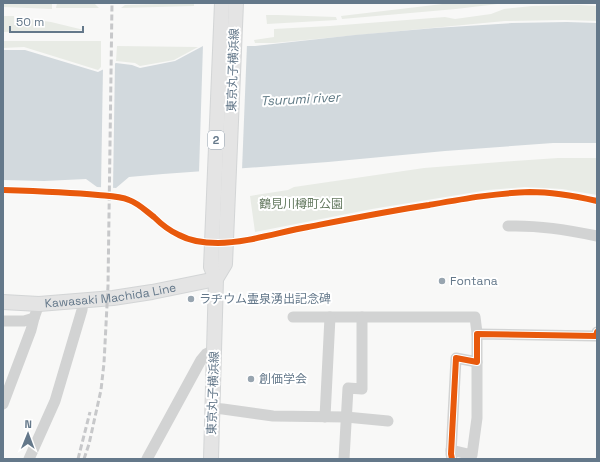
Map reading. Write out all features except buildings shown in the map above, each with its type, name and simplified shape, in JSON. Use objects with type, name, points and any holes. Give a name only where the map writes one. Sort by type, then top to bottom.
[{"type":"main road","name":"東京丸子横浜線","points":[[218,270],[221,8]]},
{"type":"main road","name":"東京丸子横浜線","points":[[211,459],[218,270],[236,8]]},
{"type":"main road","name":"Kawasaki Machida Line","points":[[3,302],[39,304],[113,298],[152,292],[218,270]]},
{"type":"street","points":[[508,226],[522,225],[550,227],[597,236]]},
{"type":"street","points":[[29,459],[55,401],[82,310],[83,300]]},
{"type":"street","points":[[3,404],[31,330],[39,304]]},
{"type":"street","points":[[293,317],[475,317],[478,334],[477,418],[472,454],[452,455],[456,358],[477,362]]},
{"type":"street","points":[[325,417],[330,317]]},
{"type":"street","points":[[344,459],[348,388],[362,389],[362,317]]},
{"type":"street","points":[[3,321],[24,321],[34,318]]},
{"type":"street","points":[[478,334],[596,336],[597,332]]},
{"type":"street","points":[[147,459],[201,360],[206,354],[214,350]]},
{"type":"street","points":[[3,373],[15,373]]},
{"type":"street","points":[[212,408],[273,416],[346,417],[388,421]]},
{"type":"green space","points":[[3,3],[52,3],[52,9],[3,7]]},
{"type":"green space","points":[[57,3],[94,3],[99,8],[56,8]]},
{"type":"green space","points":[[194,3],[194,6],[121,8],[125,5]]},
{"type":"green space","points":[[451,3],[506,3],[342,19],[341,16]]},
{"type":"green space","points":[[532,6],[597,6],[597,21],[505,21],[274,43],[255,43],[254,40],[274,37],[274,29],[445,17],[455,19],[491,14],[504,9]]},
{"type":"green space","points":[[266,15],[336,17],[337,20],[267,24]]},
{"type":"green space","points":[[3,16],[14,16],[14,25],[27,25],[27,16],[30,19],[51,22],[84,30],[3,32]]},
{"type":"green space","points":[[3,41],[101,41],[101,67],[98,70],[24,47],[3,48]]},
{"type":"green space","points":[[117,46],[198,47],[174,60],[140,66],[135,63],[116,61]]},
{"type":"green space","name":"鶴見川樽町公園","points":[[558,158],[597,158],[597,195],[562,189],[525,187],[488,190],[372,209],[255,232],[250,196],[288,190],[294,187],[424,168]]},
{"type":"water","name":"Tsurumi river","points":[[512,23],[597,23],[597,143],[553,143],[129,177],[116,188],[97,187],[86,179],[44,181],[3,180],[3,50],[25,50],[98,72],[116,63],[132,65],[140,68],[175,61],[203,46],[255,46],[435,28]]},
{"type":"pier","points":[[203,44],[247,44],[242,170],[199,173]]},
{"type":"pier","points":[[115,61],[113,190],[101,189],[103,67]]},
{"type":"railway","points":[[84,459],[89,444],[101,390],[104,363],[108,286],[112,3]]},
{"type":"railway","points":[[78,459],[90,412]]},
{"type":"cycle path","points":[[3,190],[75,193],[110,196],[129,200],[136,203],[166,227],[183,237],[208,243],[229,243],[369,215],[492,195],[538,192],[580,197],[597,201]]},
{"type":"cycle path","points":[[452,459],[456,358],[477,362],[477,334],[596,336],[597,332]]},
{"type":"place","name":"Fontana","points":[[442,281]]},
{"type":"place","name":"ラヂウム霊泉湧出記念碑","points":[[191,299]]},
{"type":"place","name":"創価学会","points":[[251,379]]}]
